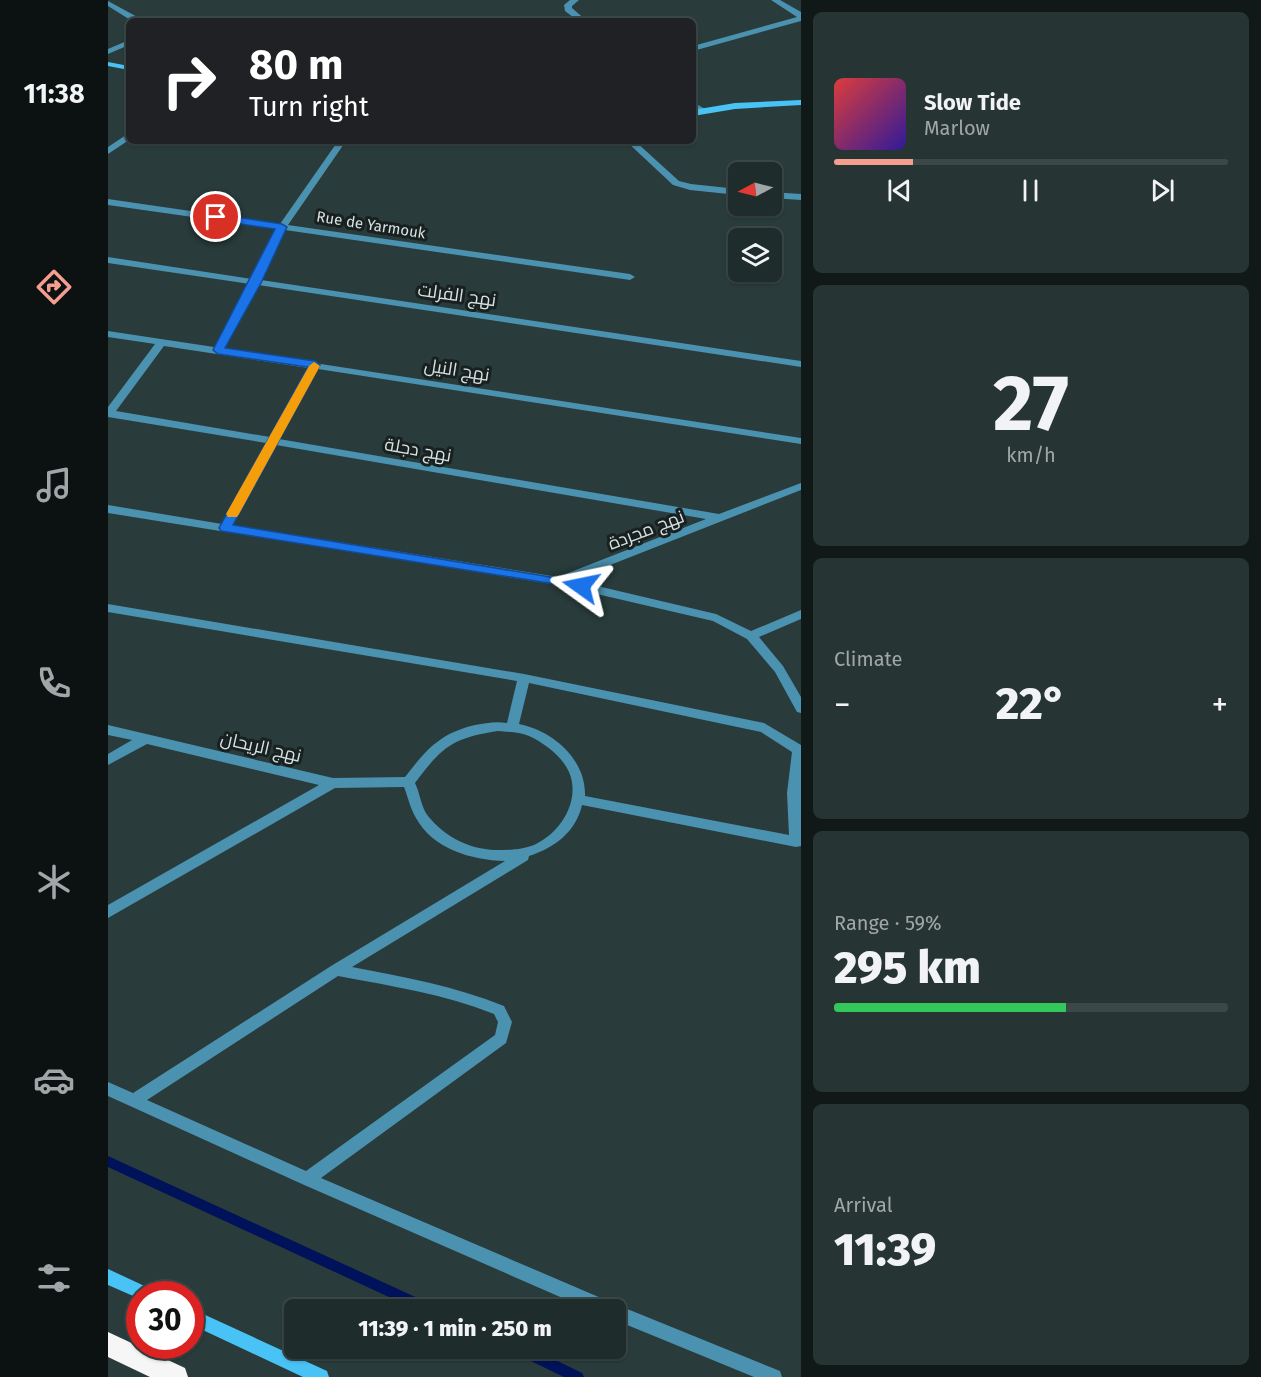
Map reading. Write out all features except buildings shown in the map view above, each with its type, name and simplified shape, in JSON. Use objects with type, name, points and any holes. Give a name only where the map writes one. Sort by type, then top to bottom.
[{"type":"highway","points":[[108,1344],[176,1377]]},
{"type":"street","points":[[575,0],[568,5],[568,9],[579,18]]},
{"type":"street","points":[[775,0],[801,17]]},
{"type":"street","points":[[108,3],[133,18]]},
{"type":"street","points":[[696,48],[801,17]]},
{"type":"street","points":[[108,52],[126,43]]},
{"type":"street","points":[[108,64],[126,67]]},
{"type":"street","points":[[698,112],[735,106],[801,102]]},
{"type":"street","points":[[108,151],[126,138]]},
{"type":"street","points":[[218,350],[255,283],[282,227],[340,144]]},
{"type":"street","points":[[633,144],[676,183],[690,188],[728,191]]},
{"type":"street","points":[[782,196],[801,197]]},
{"type":"street","name":"Rue de Yarmouk","points":[[108,202],[630,277]]},
{"type":"street","name":"نهج الفرلت","points":[[108,260],[801,364]]},
{"type":"street","name":"نهج النيل","points":[[108,334],[801,441]]},
{"type":"street","points":[[108,413],[162,342]]},
{"type":"street","points":[[225,528],[315,365]]},
{"type":"street","name":"نهج دجلة","points":[[108,413],[722,518]]},
{"type":"street","name":"نهج مجردة","points":[[558,581],[801,486]]},
{"type":"street","points":[[108,509],[558,581],[716,618],[751,636],[779,669],[801,709]]},
{"type":"street","points":[[108,608],[524,678],[764,729],[800,746],[793,793],[798,842],[581,800]]},
{"type":"street","points":[[751,636],[801,614]]},
{"type":"street","points":[[512,729],[524,678]]},
{"type":"street","points":[[133,1101],[336,970],[554,840],[572,822],[581,800],[577,772],[560,748],[532,732],[498,726],[465,731],[436,746],[408,782],[421,817],[440,838],[466,852],[498,857],[529,853]]},
{"type":"street","name":"نهج الريحان","points":[[108,730],[333,783],[408,782]]},
{"type":"street","points":[[108,760],[147,738]]},
{"type":"street","points":[[108,912],[333,783]]},
{"type":"street","points":[[307,1179],[501,1039],[505,1031],[499,1010],[486,1003],[432,989],[336,970]]},
{"type":"street","points":[[108,1089],[307,1179],[585,1299]]},
{"type":"street","points":[[108,1277],[126,1285]]},
{"type":"street","points":[[626,1316],[774,1377]]},
{"type":"street","points":[[204,1323],[321,1377]]},
{"type":"waterway","points":[[108,1161],[407,1299]]},
{"type":"waterway","points":[[540,1359],[578,1377]]},
{"type":"slow traffic","points":[[233,514],[314,366]]},
{"type":"route","points":[[216,217],[282,227],[255,283],[218,350],[315,365],[225,528],[581,586]]}]
